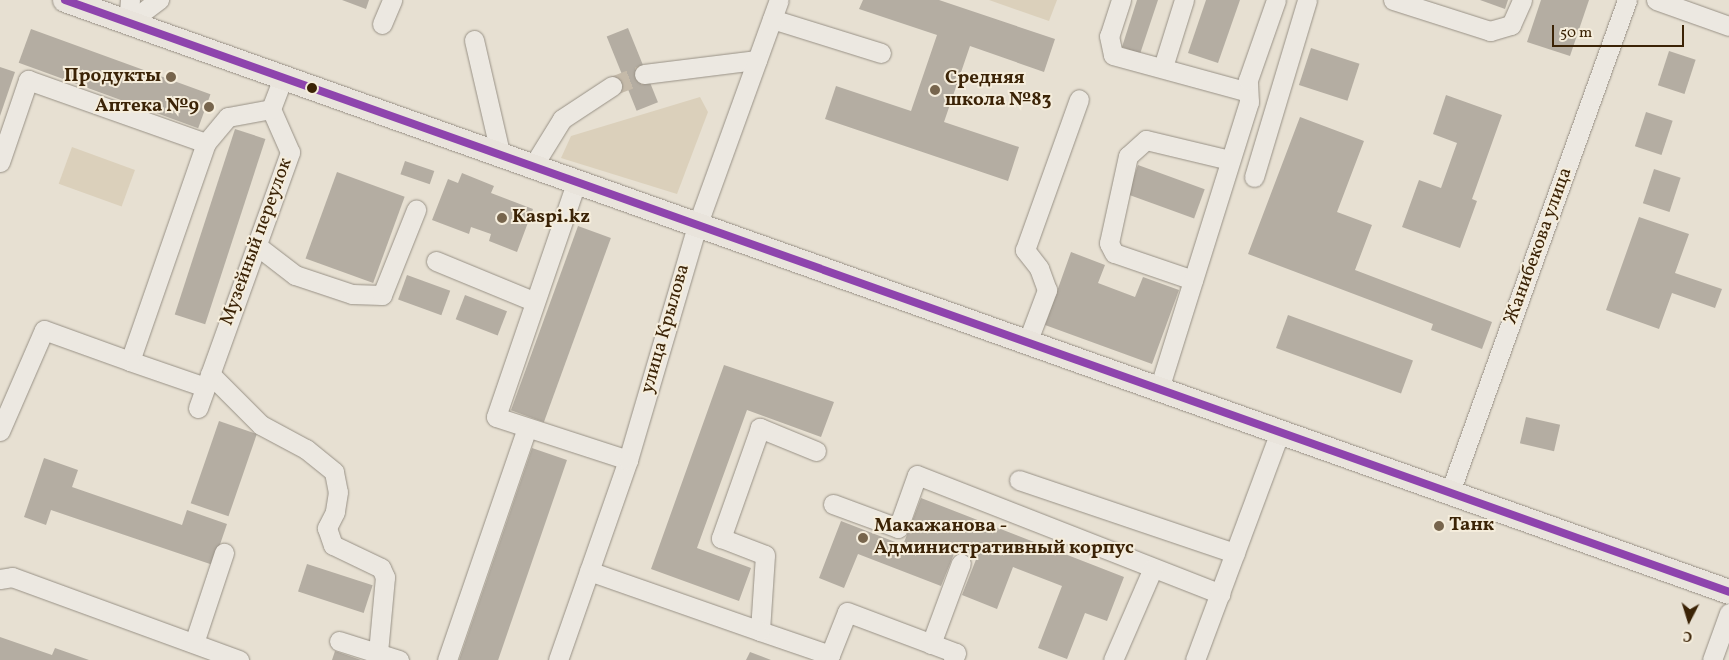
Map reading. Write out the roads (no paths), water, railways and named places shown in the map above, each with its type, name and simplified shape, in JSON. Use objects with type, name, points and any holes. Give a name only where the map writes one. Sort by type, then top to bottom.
[{"type":"main road","points":[[66,0],[501,157],[533,166],[576,183],[1729,592]]},
{"type":"street","points":[[128,23],[130,0]]},
{"type":"street","points":[[128,23],[158,0]]},
{"type":"street","points":[[382,24],[392,0]]},
{"type":"street","name":"улица Крылова","points":[[558,660],[628,460],[697,226],[779,0]]},
{"type":"street","points":[[1121,0],[1109,36],[1113,55],[1163,67],[1248,92]]},
{"type":"street","points":[[1163,67],[1184,0]]},
{"type":"street","points":[[1160,389],[1248,102],[1250,71],[1276,0]]},
{"type":"street","points":[[1254,176],[1308,0]]},
{"type":"street","points":[[1394,0],[1490,31],[1511,25],[1522,0]]},
{"type":"street","name":"Жанибекова улица","points":[[1450,492],[1627,0]]},
{"type":"street","points":[[1656,0],[1729,26]]},
{"type":"street","points":[[772,19],[881,53]]},
{"type":"street","points":[[474,40],[501,157]]},
{"type":"street","points":[[644,74],[757,60]]},
{"type":"street","points":[[130,361],[206,143],[228,117],[271,109],[283,78]]},
{"type":"street","points":[[0,162],[28,80],[206,143]]},
{"type":"street","points":[[533,166],[562,119],[612,86]]},
{"type":"street","points":[[1027,343],[1047,290],[1039,268],[1025,250],[1079,99]]},
{"type":"street","name":"Музейный переулок","points":[[198,408],[290,152],[271,109]]},
{"type":"street","points":[[1193,280],[1114,253],[1109,243],[1128,156],[1146,140],[1230,160]]},
{"type":"street","points":[[576,183],[533,301],[496,417],[628,460]]},
{"type":"street","points":[[256,245],[296,275],[352,294],[382,295],[416,210]]},
{"type":"street","points":[[446,269],[498,294],[533,301]]},
{"type":"street","points":[[0,431],[44,330],[130,361],[207,381],[261,425],[306,449],[334,472],[338,492],[336,512],[327,528],[333,545],[381,568],[385,577],[378,653]]},
{"type":"street","points":[[447,660],[528,428]]},
{"type":"street","points":[[760,631],[765,555],[720,538],[760,428],[816,451]]},
{"type":"street","points":[[1195,660],[1280,432]]},
{"type":"street","points":[[833,504],[898,528],[917,475],[1220,594]]},
{"type":"street","points":[[1019,480],[1235,553]]},
{"type":"street","points":[[194,644],[224,553]]},
{"type":"street","points":[[932,644],[961,563]]},
{"type":"street","points":[[1113,660],[1153,568]]},
{"type":"street","points":[[589,572],[760,631],[829,658],[847,612],[956,653],[953,660]]},
{"type":"street","points":[[0,579],[12,577],[240,660]]},
{"type":"street","points":[[1712,660],[1729,613]]},
{"type":"street","points":[[339,641],[399,660]]},
{"type":"tunnel","points":[[612,86],[644,74]]},
{"type":"place","name":"Продукты","points":[[171,77]]},
{"type":"place","name":"Средняя школа №83","points":[[935,90]]},
{"type":"place","name":"Аптека №9","points":[[209,107]]},
{"type":"place","name":"Kaspi.kz","points":[[502,218]]},
{"type":"place","name":"Танк","points":[[1439,526]]},
{"type":"place","name":"Макажанова - Административный корпус","points":[[863,538]]}]
